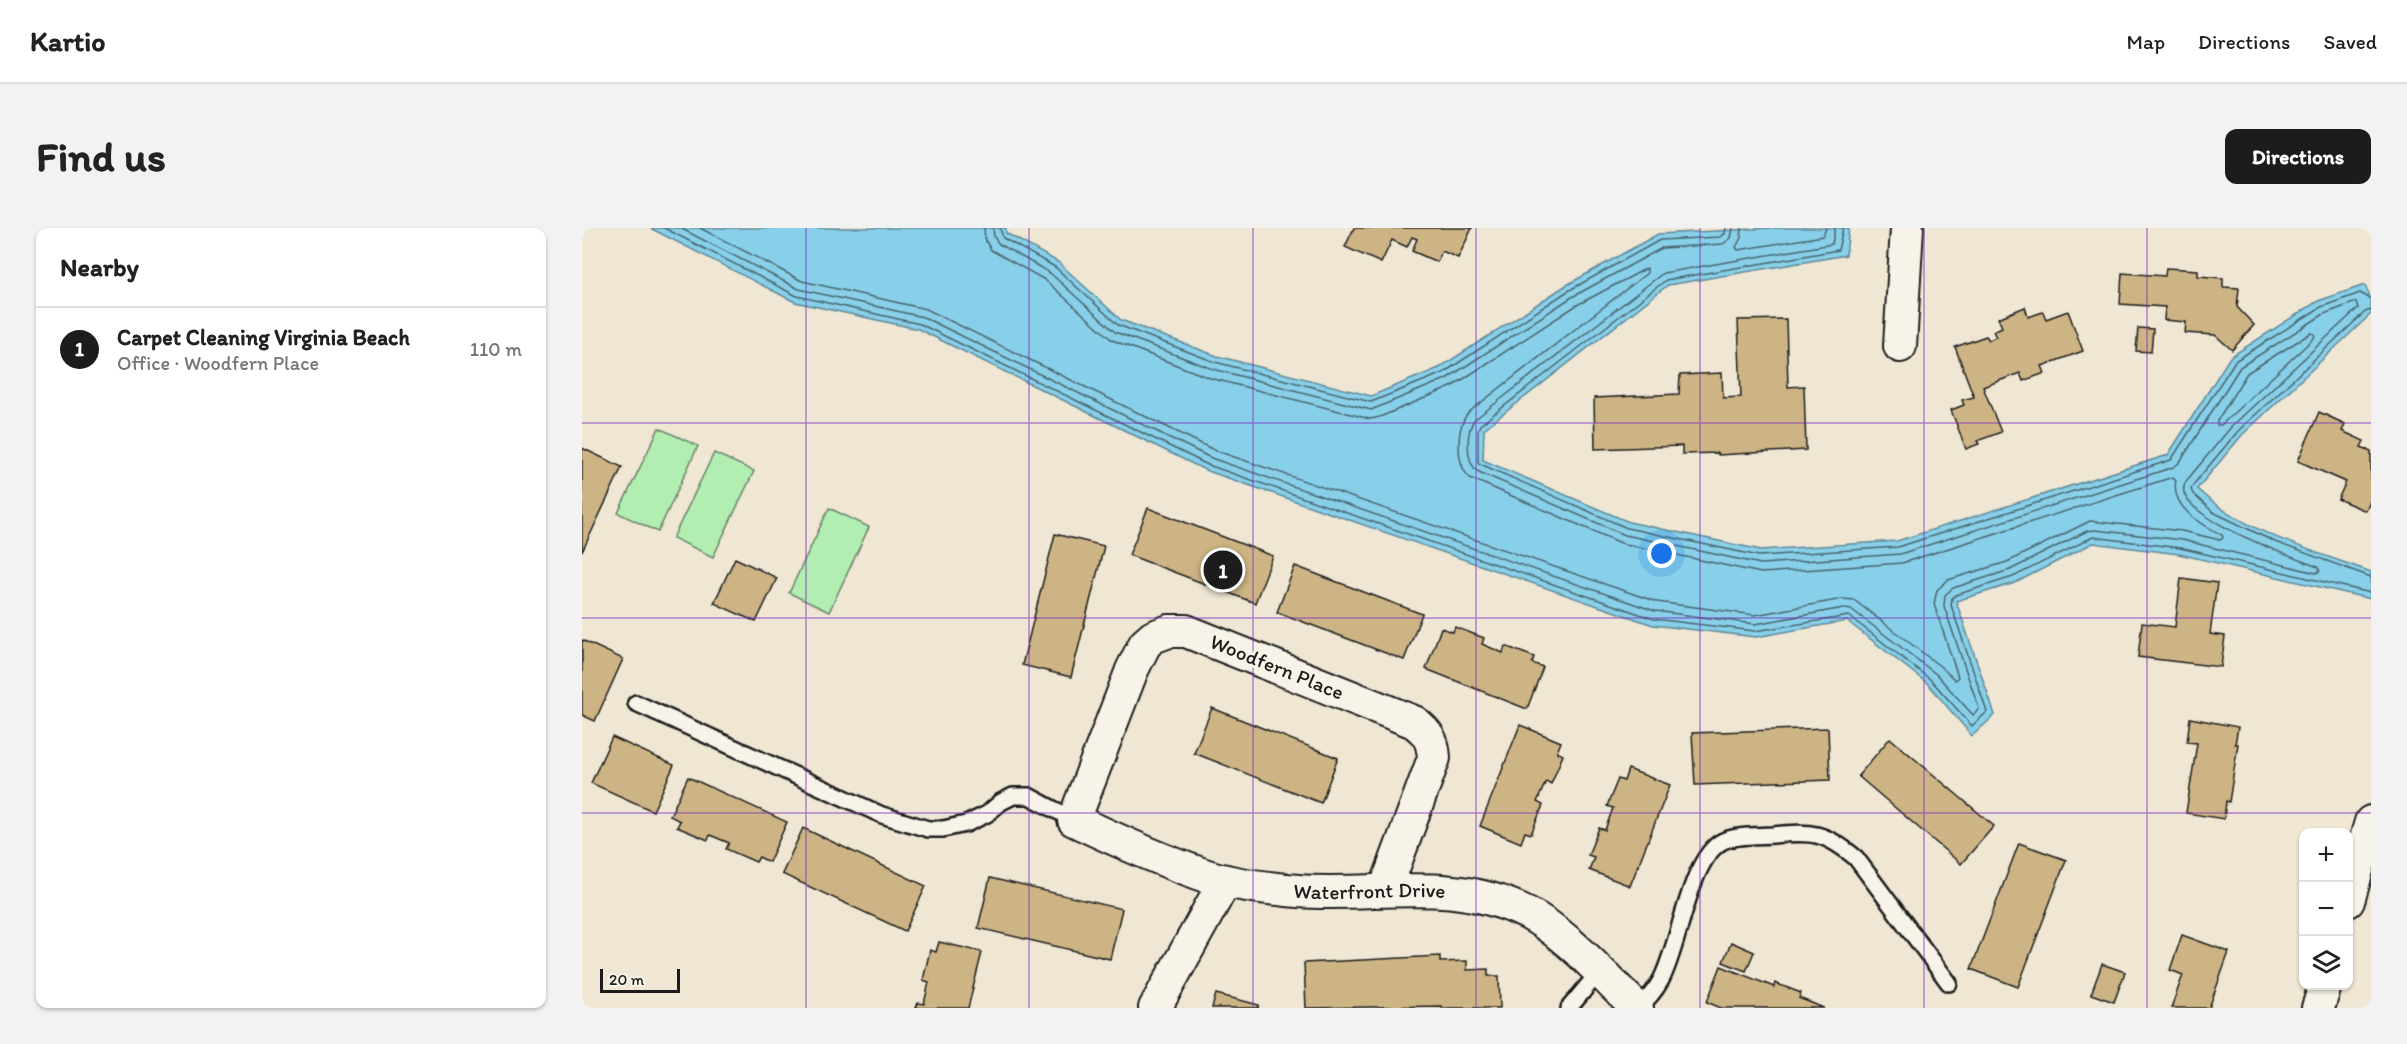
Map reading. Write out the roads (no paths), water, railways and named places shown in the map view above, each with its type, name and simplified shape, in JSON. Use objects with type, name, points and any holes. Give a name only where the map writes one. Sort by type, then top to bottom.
[{"type":"street","points":[[1900,346],[1907,228]]},
{"type":"street","name":"Woodfern Place","points":[[1074,820],[1132,670],[1145,644],[1153,637],[1169,631],[1186,631],[1414,722],[1426,731],[1433,744],[1434,758],[1385,890]]},
{"type":"street","name":"Waterfront Drive","points":[[1074,820],[1205,876],[1225,881],[1301,891],[1448,890],[1485,896],[1527,913],[1552,929],[1638,1008]]},
{"type":"street","points":[[2353,887],[2371,822]]},
{"type":"street","points":[[1155,1008],[1225,881]]},
{"type":"street","points":[[2318,1008],[2324,990]]},
{"type":"lane","points":[[636,703],[882,815],[928,829],[943,829],[966,824],[987,814],[1000,802],[1013,796],[1029,796],[1074,820]]},
{"type":"lane","points":[[1638,1008],[1648,999],[1662,978],[1699,866],[1711,849],[1725,840],[1795,832],[1816,834],[1837,841],[1857,858],[1949,983]]},
{"type":"lane","points":[[1569,1008],[1599,972]]},
{"type":"water","points":[[650,228],[1006,228],[1006,233],[1058,262],[1121,320],[1217,356],[1371,396],[1439,368],[1565,286],[1658,234],[1772,228],[1849,228],[1846,255],[1668,285],[1484,429],[1483,460],[1629,522],[1761,550],[1897,541],[2168,455],[2230,357],[2318,301],[2365,285],[2371,299],[2371,314],[2242,435],[2197,489],[2215,504],[2256,528],[2302,548],[2371,572],[2371,599],[2179,554],[2093,543],[2015,583],[1956,601],[1995,715],[1972,736],[1928,684],[1847,621],[1756,637],[1653,625],[1205,470],[918,329],[795,302]]},
{"type":"place","name":"Carpet Cleaning Virginia Beach","points":[[1223,570]]}]
